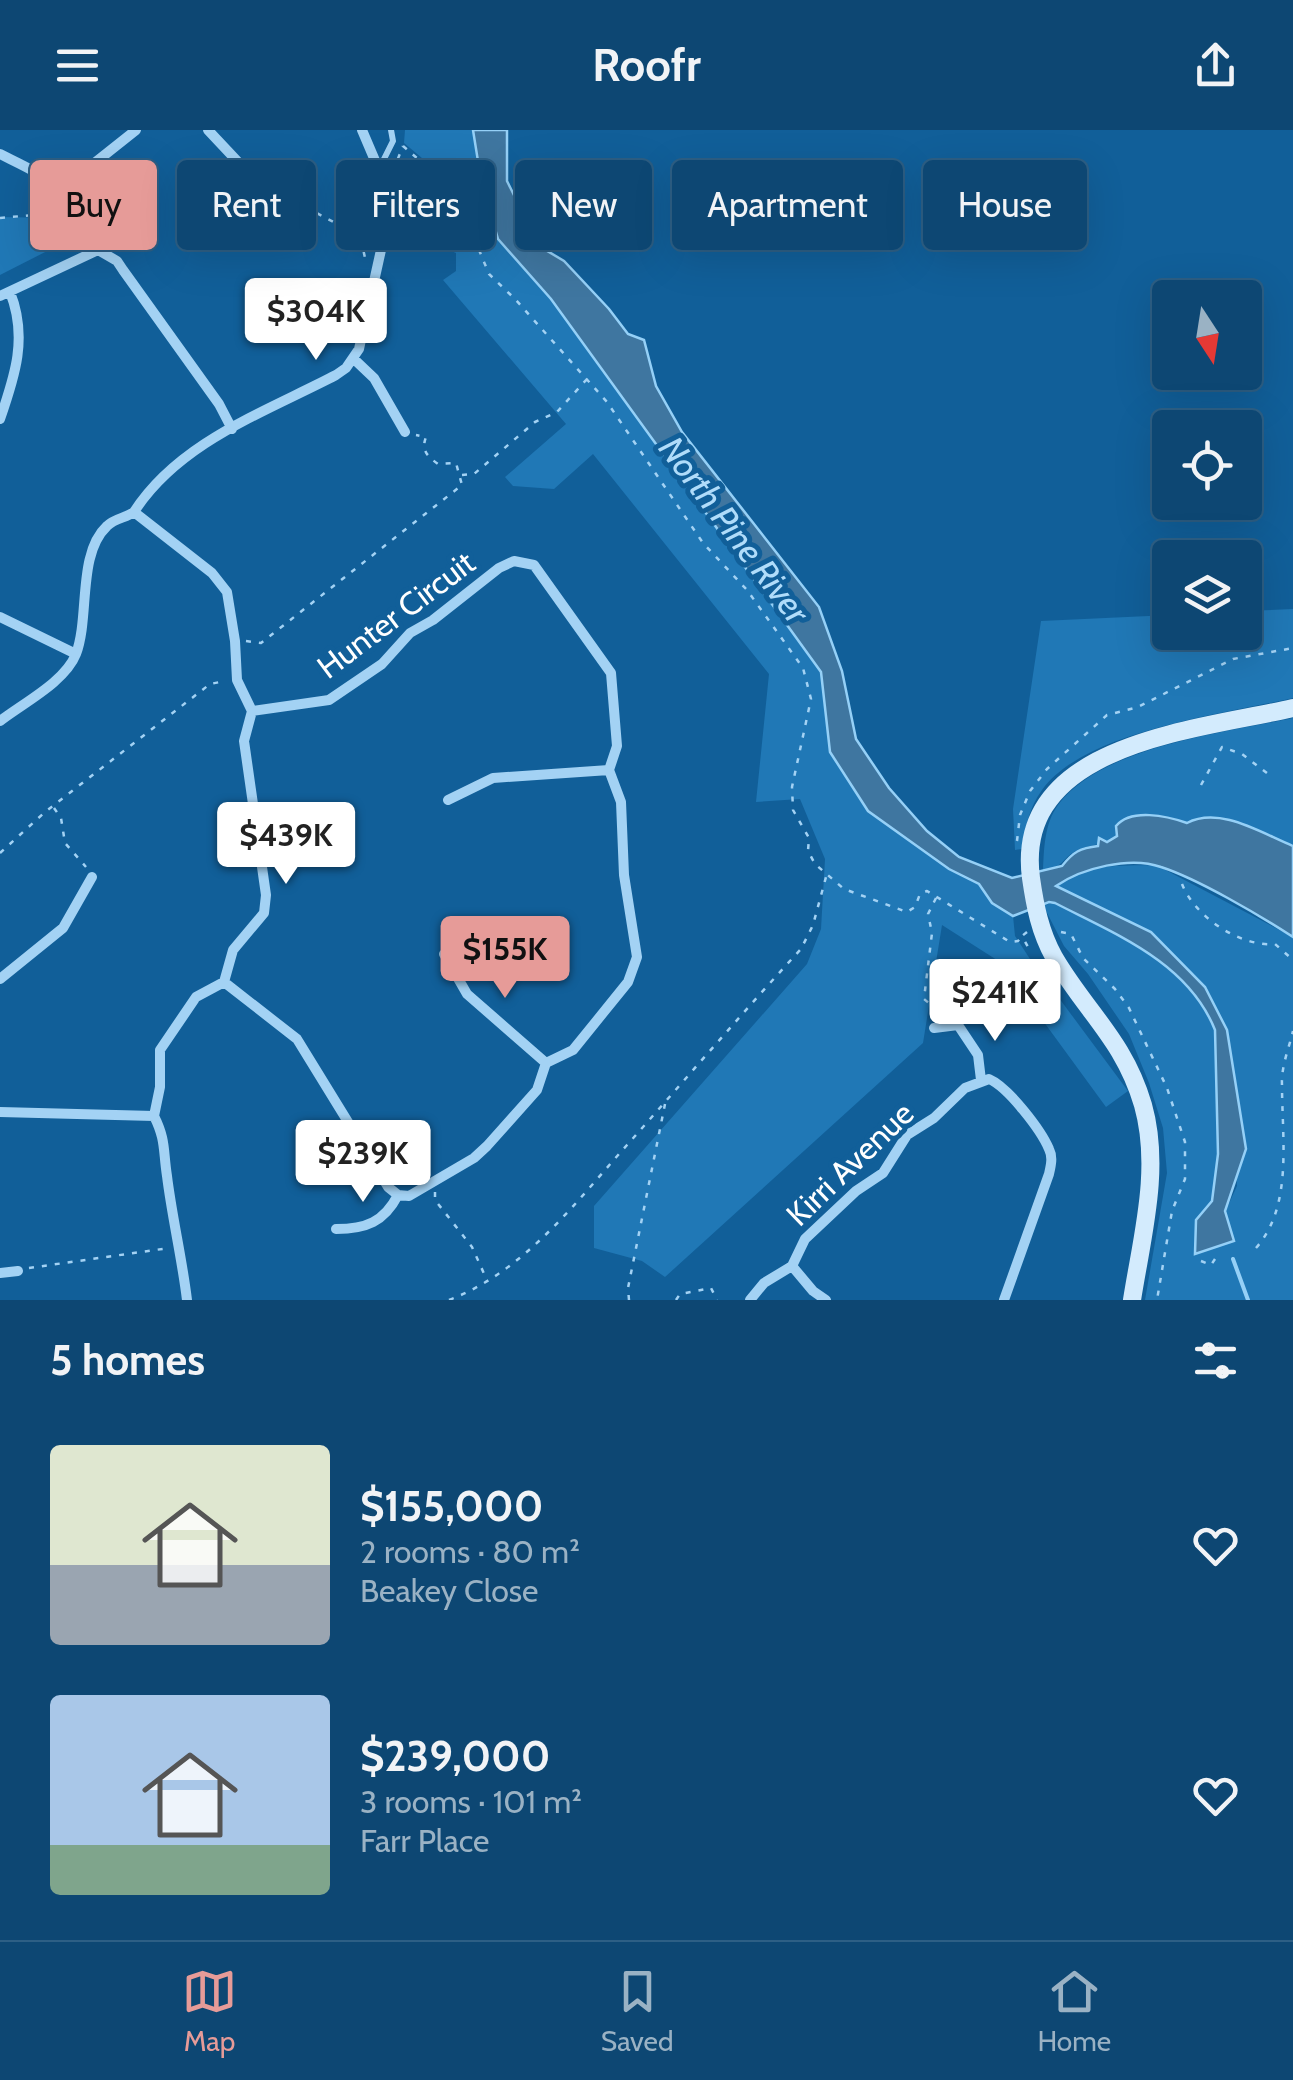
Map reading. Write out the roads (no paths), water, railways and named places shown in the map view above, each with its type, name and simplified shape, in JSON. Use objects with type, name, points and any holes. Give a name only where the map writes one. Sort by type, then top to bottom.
[{"type":"main road","points":[[1132,1300],[1150,1182],[1151,1152],[1144,1110],[1117,1042],[1055,958],[1036,911],[1030,852],[1037,819],[1054,792],[1074,774],[1099,760],[1140,744],[1293,708]]},
{"type":"street","points":[[103,160],[136,130]]},
{"type":"street","points":[[208,130],[236,160]]},
{"type":"street","points":[[362,130],[374,160]]},
{"type":"street","points":[[0,154],[30,171]]},
{"type":"street","points":[[0,419],[19,356],[19,320],[5,294],[98,250],[124,270],[219,404],[232,429]]},
{"type":"street","points":[[0,720],[64,671],[76,654],[93,548],[105,527],[134,512],[144,495],[181,459],[336,375],[354,359],[382,250]]},
{"type":"street","points":[[354,359],[374,378],[405,432]]},
{"type":"street","points":[[134,512],[220,581],[230,603],[237,680],[252,711],[244,741],[266,904],[260,921],[233,950],[224,982],[196,997],[160,1050],[160,1087],[154,1116],[167,1149],[166,1171],[187,1300]]},
{"type":"street","name":"Hunter Circuit","points":[[252,711],[329,700],[382,664],[410,633],[500,568],[521,561],[539,570],[610,673],[617,746],[609,770],[620,802],[623,865],[636,966],[628,982],[573,1050],[546,1063],[537,1090],[487,1146],[416,1195],[398,1194]]},
{"type":"street","points":[[0,617],[76,654]]},
{"type":"street","points":[[448,800],[492,778],[609,770]]},
{"type":"street","points":[[0,978],[63,928],[92,877]]},
{"type":"street","points":[[444,954],[467,994],[546,1063]]},
{"type":"street","points":[[224,982],[297,1039],[388,1187],[398,1194],[380,1220],[353,1229],[336,1229]]},
{"type":"street","points":[[951,999],[958,1026],[978,1055],[981,1080],[997,1082],[1006,1090],[1044,1139],[1051,1156],[1050,1174],[1004,1300]]},
{"type":"street","points":[[934,1028],[958,1026]]},
{"type":"street","name":"Kirri Avenue","points":[[750,1300],[764,1283],[792,1266],[805,1240],[856,1190],[883,1174],[908,1135],[934,1118],[964,1088],[981,1080]]},
{"type":"street","points":[[0,1112],[154,1116]]},
{"type":"street","name":"Kirri Avenue","points":[[792,1266],[826,1300]]},
{"type":"street","points":[[0,1273],[18,1271]]},
{"type":"lane","points":[[383,160],[393,140],[392,130]]},
{"type":"water","name":"North Pine River","points":[[473,130],[507,130],[507,181],[515,197],[515,250],[546,250],[564,261],[628,334],[644,340],[656,386],[682,432],[819,607],[842,671],[856,739],[889,788],[927,831],[959,857],[1012,878],[1062,866],[1077,852],[1098,846],[1099,838],[1107,842],[1117,836],[1116,826],[1123,820],[1140,815],[1187,823],[1227,819],[1293,846],[1293,937],[1210,889],[1149,864],[1107,866],[1056,886],[1151,932],[1205,987],[1227,1030],[1246,1149],[1225,1211],[1234,1241],[1195,1254],[1196,1220],[1212,1201],[1218,1154],[1215,1030],[1203,1006],[1168,968],[1125,939],[1055,903],[1013,916],[992,903],[979,884],[949,869],[868,811],[830,752],[821,672],[551,299],[498,239],[495,160],[478,160]]},
{"type":"waterway","points":[[1233,1259],[1248,1300]]}]
